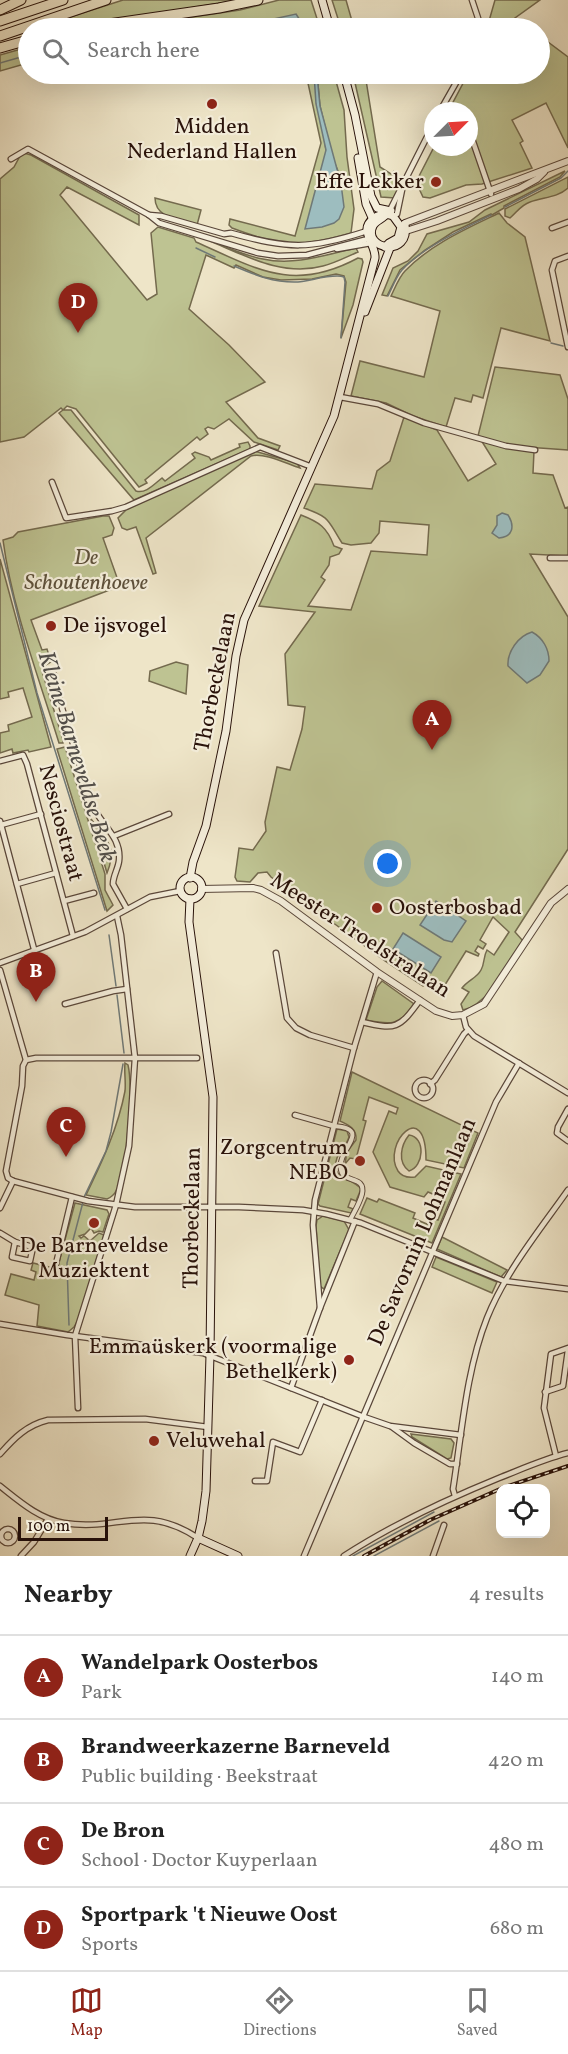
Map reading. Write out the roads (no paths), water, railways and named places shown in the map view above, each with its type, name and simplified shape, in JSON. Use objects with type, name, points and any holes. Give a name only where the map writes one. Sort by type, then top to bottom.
[{"type":"highway","points":[[0,10],[21,0]]},
{"type":"highway","points":[[0,21],[63,0]]},
{"type":"highway","points":[[53,18],[106,0]]},
{"type":"highway","points":[[139,18],[219,8],[258,0]]},
{"type":"highway","points":[[0,36],[18,30]]},
{"type":"highway","points":[[0,48],[18,43]]},
{"type":"main road","points":[[320,0],[326,18]]},
{"type":"main road","points":[[344,84],[363,193],[372,222],[370,238],[388,248],[402,241],[398,219]]},
{"type":"main road","points":[[345,84],[355,115],[369,190],[375,205],[398,219]]},
{"type":"main road","points":[[372,222],[379,215],[398,219]]},
{"type":"main road","name":"Thorbeckelaan","points":[[190,878],[192,862],[206,826],[226,731],[236,656],[244,620],[258,584],[328,433],[340,397],[359,327],[375,252],[370,238]]},
{"type":"main road","name":"Thorbeckelaan","points":[[359,327],[388,248]]},
{"type":"main road","points":[[190,878],[198,881],[201,889],[198,897],[190,899],[185,898],[180,891],[182,882],[190,878]]},
{"type":"main road","name":"Thorbeckelaan","points":[[190,899],[189,922],[213,1097],[206,1491],[198,1538],[190,1556]]},
{"type":"main road","points":[[198,1538],[238,1556]]},
{"type":"street","points":[[472,0],[478,18]]},
{"type":"street","points":[[445,102],[455,84]]},
{"type":"street","points":[[398,219],[403,186],[424,143]]},
{"type":"street","points":[[11,159],[28,149],[149,215],[159,223],[264,254],[296,256],[370,238]]},
{"type":"street","points":[[478,156],[493,199]]},
{"type":"street","points":[[398,219],[425,216],[568,161]]},
{"type":"street","points":[[398,219],[493,199],[519,189],[544,172]]},
{"type":"street","points":[[149,215],[224,234],[231,233],[290,246],[370,238]]},
{"type":"street","points":[[552,228],[568,222]]},
{"type":"street","points":[[568,256],[555,261],[552,270],[568,347]]},
{"type":"street","points":[[340,397],[387,406],[424,423],[475,435],[506,446],[535,450]]},
{"type":"street","points":[[52,482],[66,518],[120,509],[260,447],[312,467]]},
{"type":"street","points":[[550,558],[568,558]]},
{"type":"street","points":[[54,675],[53,679],[92,806],[114,836],[119,853],[113,884],[127,909]]},
{"type":"street","name":"Nesciostraat","points":[[0,761],[22,755],[27,764],[73,936]]},
{"type":"street","points":[[34,950],[1,823],[41,814]]},
{"type":"street","points":[[114,836],[169,814]]},
{"type":"street","points":[[17,884],[56,873]]},
{"type":"street","name":"Meester Troelstralaan","points":[[201,889],[253,888],[261,890],[281,901],[376,972],[420,1000],[443,1014],[463,1016]]},
{"type":"street","points":[[568,889],[551,903],[484,1004],[463,1016],[468,1030],[568,1093]]},
{"type":"street","points":[[0,963],[73,936],[117,916],[150,897],[180,891]]},
{"type":"street","name":"Nesciostraat","points":[[64,901],[94,893]]},
{"type":"street","points":[[78,1408],[75,1336],[116,1205],[129,1146],[135,1058],[117,916]]},
{"type":"street","points":[[276,953],[287,1018],[291,1023],[310,1035],[354,1048]]},
{"type":"street","points":[[0,970],[26,1060],[23,1066],[22,1086],[6,1171],[8,1178],[13,1181],[73,1198],[135,1207],[250,1207],[313,1212],[352,1221],[504,1281],[568,1289]]},
{"type":"street","points":[[320,1308],[313,1212],[354,1048],[376,972]]},
{"type":"street","points":[[65,1004],[128,989]]},
{"type":"street","points":[[362,1022],[384,1027],[399,1024],[405,1020],[420,1000]]},
{"type":"street","points":[[430,1084],[468,1030]]},
{"type":"street","points":[[26,1060],[36,1058],[197,1059]]},
{"type":"street","name":"De Savornin Lohmanlaan","points":[[304,1556],[496,1102],[519,1063]]},
{"type":"street","points":[[568,1110],[557,1132],[568,1141]]},
{"type":"street","points":[[291,1388],[362,1196],[362,1185],[359,1181],[345,1177],[341,1172],[340,1162],[353,1135],[346,1127],[295,1115]]},
{"type":"street","points":[[0,1208],[13,1181]]},
{"type":"street","points":[[455,1496],[453,1489],[472,1372],[487,1317],[504,1281],[568,1190]]},
{"type":"street","points":[[55,1268],[73,1198]]},
{"type":"street","points":[[0,1235],[33,1247],[30,1261],[12,1257],[15,1242]]},
{"type":"street","points":[[0,1324],[210,1355],[390,1426],[461,1435]]},
{"type":"street","points":[[545,1392],[563,1386],[568,1349],[551,1354],[545,1392],[545,1415],[556,1456]]},
{"type":"street","points":[[255,1481],[267,1481],[273,1442],[300,1452],[322,1400]]},
{"type":"street","points":[[0,1454],[20,1432],[34,1424],[48,1420],[145,1419],[208,1427]]},
{"type":"street","points":[[390,1426],[450,1464],[457,1464]]},
{"type":"street","points":[[344,1556],[399,1522],[455,1496],[568,1453]]},
{"type":"street","points":[[0,1486],[48,1519],[62,1523],[80,1525],[142,1519],[158,1520],[183,1528],[198,1538]]},
{"type":"street","points":[[21,1556],[34,1542],[48,1519]]},
{"type":"street","points":[[433,1556],[444,1525]]},
{"type":"water","points":[[296,14],[299,18],[278,18]]},
{"type":"water","points":[[315,84],[318,84],[320,106],[341,184],[344,207],[339,219],[334,223],[305,229],[326,150],[316,104]]},
{"type":"water","points":[[502,513],[508,515],[512,527],[507,536],[499,538],[492,533],[497,525],[497,516]]},
{"type":"water","points":[[532,632],[545,644],[549,661],[540,675],[527,683],[508,666],[508,661],[511,650],[518,641]]},
{"type":"water","points":[[436,901],[466,921],[452,942],[444,940],[420,925]]},
{"type":"water","points":[[403,933],[441,957],[431,973],[393,949]]},
{"type":"waterway","points":[[0,63],[18,58]]},
{"type":"waterway","points":[[505,207],[561,178],[568,171]]},
{"type":"waterway","points":[[388,296],[400,273],[421,254],[444,239],[491,215]]},
{"type":"waterway","points":[[196,248],[215,257]]},
{"type":"waterway","points":[[234,266],[281,281],[298,282],[344,277],[341,338]]},
{"type":"waterway","points":[[551,343],[563,346]]},
{"type":"waterway","name":"Kleine Barneveldse Beek","points":[[0,543],[37,693],[105,910]]},
{"type":"waterway","name":"Kleine Barneveldse Beek","points":[[109,935],[116,986]]},
{"type":"waterway","name":"Kleine Barneveldse Beek","points":[[117,995],[124,1053]]},
{"type":"waterway","name":"Kleine Barneveldse Beek","points":[[84,1197],[106,1151],[123,1064]]},
{"type":"waterway","name":"Kleine Barneveldse Beek","points":[[69,1325],[67,1263],[83,1202]]},
{"type":"waterway","points":[[353,1556],[434,1512]]},
{"type":"waterway","points":[[374,1556],[439,1521]]},
{"type":"railway","points":[[514,1484],[568,1466]]},
{"type":"railway","points":[[364,1556],[430,1520],[496,1491]]},
{"type":"place","name":"Midden Nederland Hallen","points":[[212,104]]},
{"type":"place","name":"Effe Lekker","points":[[436,182]]},
{"type":"place","name":"Sportpark 't Nieuwe Oost","points":[[78,333]]},
{"type":"place","name":"De ijsvogel","points":[[51,626]]},
{"type":"place","name":"Wandelpark Oosterbos","points":[[432,750]]},
{"type":"place","name":"Oosterbosbad","points":[[377,908]]},
{"type":"place","name":"Brandweerkazerne Barneveld","points":[[36,1002]]},
{"type":"place","name":"De Bron","points":[[66,1157]]},
{"type":"place","name":"Zorgcentrum NEBO","points":[[360,1161]]},
{"type":"place","name":"De Barneveldse Muziektent","points":[[94,1223]]},
{"type":"place","name":"Emmaüskerk (voormalige Bethelkerk)","points":[[349,1360]]},
{"type":"place","name":"Veluwehal","points":[[154,1441]]},
{"type":"park label","name":"De Schoutenhoeve","points":[[86,570]]}]
